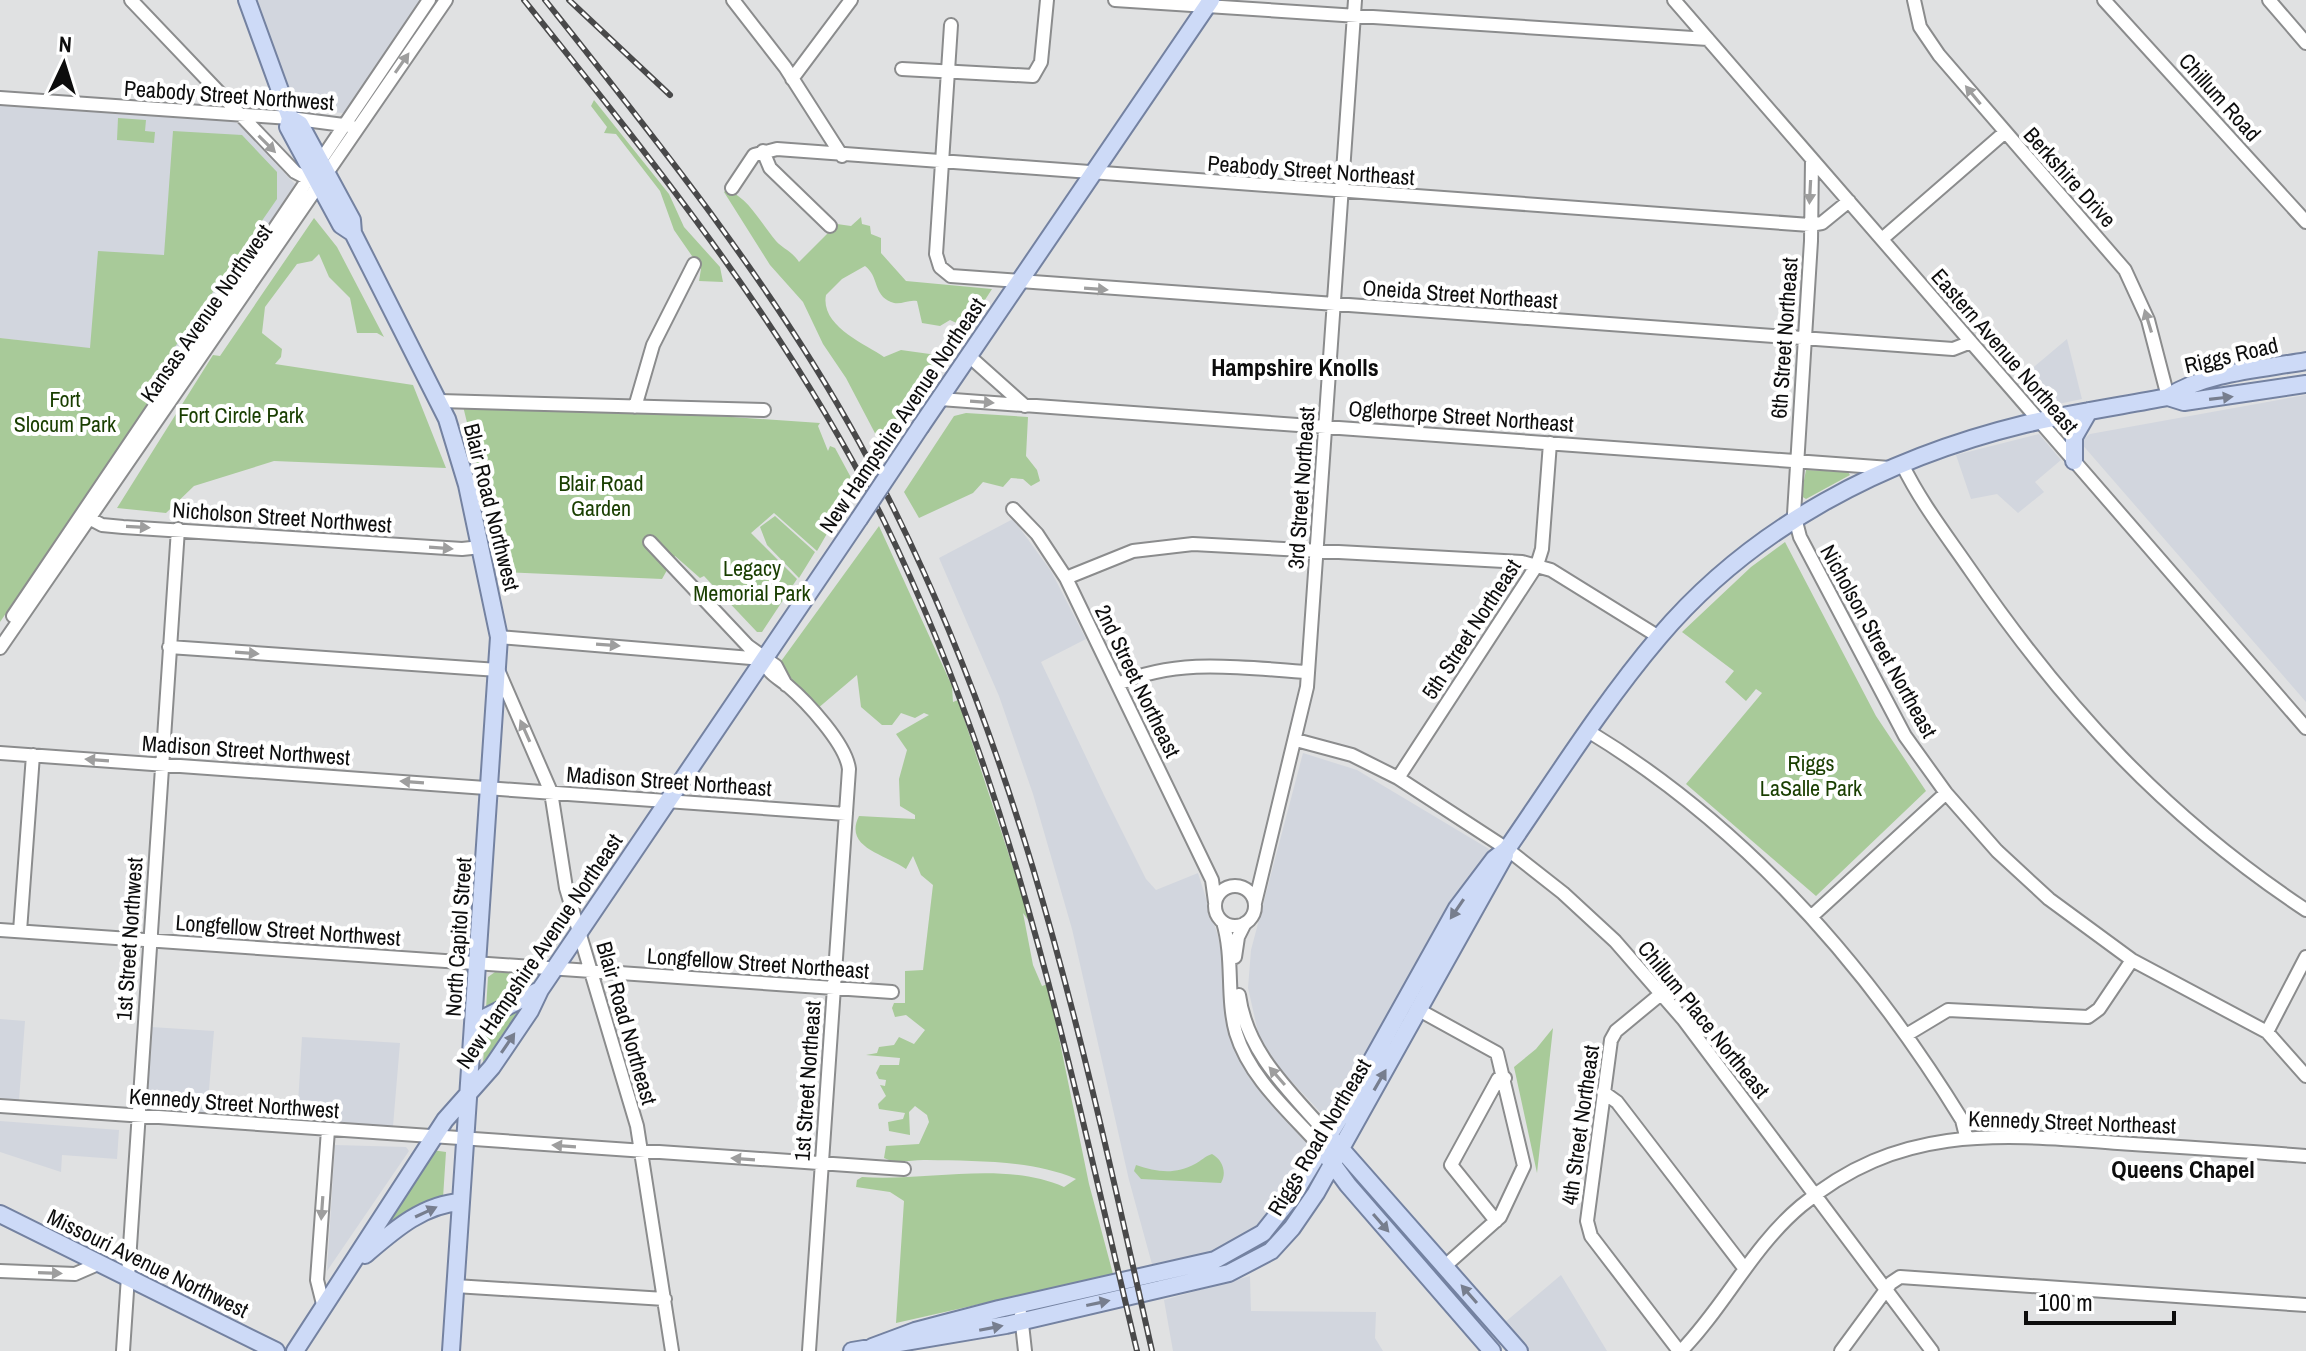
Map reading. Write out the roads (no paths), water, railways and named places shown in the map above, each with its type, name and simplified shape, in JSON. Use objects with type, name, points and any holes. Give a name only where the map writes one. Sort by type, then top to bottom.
[{"type":"main road","name":"Blair Road Northwest","points":[[247,0],[290,118],[300,124],[317,174],[341,225],[353,233],[440,401],[461,461],[481,547],[499,637],[498,670]]},
{"type":"main road","name":"New Hampshire Avenue Northeast","points":[[352,1267],[433,1137],[492,1067],[540,990],[763,659],[1209,3]]},
{"type":"main road","name":"Riggs Road","points":[[2039,421],[2168,397],[2183,386],[2306,361]]},
{"type":"main road","name":"Riggs Road","points":[[2168,397],[2184,402],[2306,384]]},
{"type":"main road","points":[[2074,461],[2074,437],[2089,411]]},
{"type":"main road","name":"Riggs Road Northeast","points":[[852,1351],[921,1342],[1182,1269],[1231,1253],[1269,1227],[1330,1143],[1419,1010],[1502,865],[1507,849],[1588,731],[1659,637],[1716,579],[1795,519],[1897,466],[2039,421]]},
{"type":"main road","name":"North Capitol Street","points":[[451,1351],[498,670]]},
{"type":"main road","name":"Riggs Road Northeast","points":[[1020,1312],[1205,1281],[1251,1264],[1271,1251],[1292,1228],[1332,1163],[1330,1143],[1457,908],[1494,859],[1507,849]]},
{"type":"main road","points":[[474,1023],[540,990]]},
{"type":"main road","points":[[1330,1143],[1519,1351]]},
{"type":"main road","points":[[1332,1163],[1492,1351]]},
{"type":"main road","points":[[295,1351],[352,1267],[411,1219],[438,1206],[461,1202]]},
{"type":"main road","name":"Missouri Avenue Northwest","points":[[0,1214],[276,1351]]},
{"type":"street","points":[[131,0],[239,115],[317,174]]},
{"type":"street","name":"Kansas Avenue Northwest","points":[[0,648],[317,174],[344,125],[429,0]]},
{"type":"street","name":"Kansas Avenue Northwest","points":[[317,174],[358,127],[446,0]]},
{"type":"street","points":[[733,0],[792,79],[842,156]]},
{"type":"street","points":[[792,79],[851,0]]},
{"type":"street","points":[[902,69],[1033,76],[1041,62],[1047,0]]},
{"type":"street","points":[[1115,0],[1177,5],[1209,3],[1354,16],[1708,39]]},
{"type":"street","name":"3rd Street Northeast","points":[[1255,903],[1258,878],[1296,740],[1308,672],[1355,0]]},
{"type":"street","name":"Eastern Avenue Northeast","points":[[1674,0],[2306,728]]},
{"type":"street","name":"Berkshire Drive","points":[[1914,0],[1916,16],[1927,38],[2004,133],[2125,270],[2148,320],[2168,397]]},
{"type":"street","name":"Chillum Road","points":[[2104,0],[2306,222]]},
{"type":"street","points":[[2269,0],[2306,43]]},
{"type":"street","points":[[1177,5],[1191,29]]},
{"type":"street","points":[[942,164],[951,25]]},
{"type":"street","name":"Peabody Street Northwest","points":[[0,98],[290,118],[358,127]]},
{"type":"street","points":[[1882,239],[2004,133]]},
{"type":"street","name":"Peabody Street Northeast","points":[[763,151],[793,150],[942,164],[1810,225]]},
{"type":"street","points":[[732,188],[754,155],[763,151],[770,168],[830,226]]},
{"type":"street","name":"6th Street Northeast","points":[[1795,519],[1795,460],[1812,159]]},
{"type":"street","name":"Oneida Street Northeast","points":[[942,164],[936,254],[946,273],[959,278],[1953,349],[1971,342]]},
{"type":"street","points":[[1810,225],[1822,223],[1849,201]]},
{"type":"street","points":[[635,407],[653,345],[694,264]]},
{"type":"street","points":[[969,356],[1025,406]]},
{"type":"street","name":"Oglethorpe Street Northeast","points":[[940,399],[1897,466]]},
{"type":"street","points":[[440,401],[764,410]]},
{"type":"street","name":"5th Street Northeast","points":[[1398,778],[1537,565],[1542,549],[1550,443]]},
{"type":"street","points":[[1897,466],[2014,632],[2100,737],[2178,814],[2256,876],[2306,910]]},
{"type":"street","name":"2nd Street Northeast","points":[[1013,509],[1037,534],[1066,578],[1212,880],[1215,902]]},
{"type":"street","name":"Kansas Avenue Northwest","points":[[0,635],[86,517]]},
{"type":"street","name":"Nicholson Street Northwest","points":[[86,517],[102,525],[462,549],[481,547]]},
{"type":"street","name":"Nicholson Street Northeast","points":[[1795,519],[1800,537],[1882,697],[1946,793],[2026,879],[2132,960],[2267,1032],[2306,1076]]},
{"type":"street","name":"1st Street Northwest","points":[[123,1351],[178,529]]},
{"type":"street","name":"1st Street Northeast","points":[[650,542],[763,659],[769,675],[786,685],[844,752],[849,774],[809,1351]]},
{"type":"street","points":[[1066,578],[1115,556],[1167,546],[1203,544],[1537,565],[1659,637]]},
{"type":"street","points":[[499,637],[763,659]]},
{"type":"street","points":[[169,647],[498,670]]},
{"type":"street","points":[[1118,684],[1153,671],[1193,665],[1308,672]]},
{"type":"street","name":"Blair Road Northeast","points":[[498,670],[551,792],[564,879],[641,1152],[672,1351]]},
{"type":"street","points":[[1588,731],[1700,811],[1812,916],[1908,1034],[1962,1120],[1966,1136]]},
{"type":"street","name":"Chillum Place Northeast","points":[[1296,740],[1352,755],[1398,778],[1507,849],[1595,922],[1662,993],[1932,1351]]},
{"type":"street","name":"Madison Street Northwest","points":[[0,753],[490,788]]},
{"type":"street","points":[[20,931],[33,755]]},
{"type":"street","name":"Madison Street Northeast","points":[[490,788],[846,814]]},
{"type":"street","points":[[1812,916],[1946,793]]},
{"type":"street","points":[[1258,878],[1220,893],[1215,902],[1216,913],[1223,922],[1228,942],[1235,1022],[1246,1056],[1272,1094],[1330,1143]]},
{"type":"street","points":[[1212,880],[1249,892],[1255,903],[1253,914],[1245,923],[1235,948],[1246,1031],[1264,1062],[1330,1143]]},
{"type":"street","points":[[1223,922],[1234,926],[1245,923]]},
{"type":"street","name":"Longfellow Street Northwest","points":[[0,930],[478,963]]},
{"type":"street","points":[[2267,1032],[2306,957]]},
{"type":"street","points":[[1908,1034],[1941,1012],[1951,1010],[2088,1017],[2099,1009],[2132,960]]},
{"type":"street","name":"Longfellow Street Northeast","points":[[478,963],[892,992]]},
{"type":"street","name":"4th Street Northeast","points":[[1662,993],[1612,1037],[1587,1226],[1611,1263],[1680,1351]]},
{"type":"street","points":[[1419,1010],[1493,1050],[1500,1058],[1525,1161],[1496,1221],[1445,1266]]},
{"type":"street","points":[[1496,1221],[1451,1165],[1498,1079],[1505,1078]]},
{"type":"street","points":[[1603,1092],[1617,1102],[1745,1269]]},
{"type":"street","name":"Kennedy Street Northwest","points":[[0,1106],[466,1140]]},
{"type":"street","points":[[324,1308],[317,1280],[328,1130]]},
{"type":"street","name":"Kennedy Street Northeast","points":[[1680,1351],[1776,1229],[1815,1195],[1849,1173],[1883,1157],[1930,1142],[1966,1136],[2004,1135],[2306,1156]]},
{"type":"street","points":[[466,1140],[904,1169]]},
{"type":"street","points":[[0,1271],[75,1274],[98,1264]]},
{"type":"street","points":[[1841,1351],[1893,1280],[1900,1277],[2306,1305]]},
{"type":"street","points":[[455,1286],[665,1299]]},
{"type":"street","points":[[1020,1312],[1025,1351]]},
{"type":"railway","points":[[524,0],[671,187],[763,316],[847,451],[884,521],[929,621],[969,723],[1003,825],[1061,1033],[1137,1351]]},
{"type":"railway","points":[[545,0],[671,160],[789,325],[859,442],[914,551],[961,661],[1002,773],[1038,886],[1070,1000],[1152,1351]]},
{"type":"railway","points":[[569,0],[670,95]]},
{"type":"district","name":"Hampshire Knolls","points":[[1295,368]]},
{"type":"district","name":"Queens Chapel","points":[[2183,1170]]},
{"type":"park label","name":"Fort Slocum Park","points":[[65,412]]},
{"type":"park label","name":"Fort Circle Park","points":[[241,415]]},
{"type":"park label","name":"Blair Road Garden","points":[[601,496]]},
{"type":"park label","name":"Legacy Memorial Park","points":[[752,580]]},
{"type":"park label","name":"Riggs LaSalle Park","points":[[1811,776]]}]
